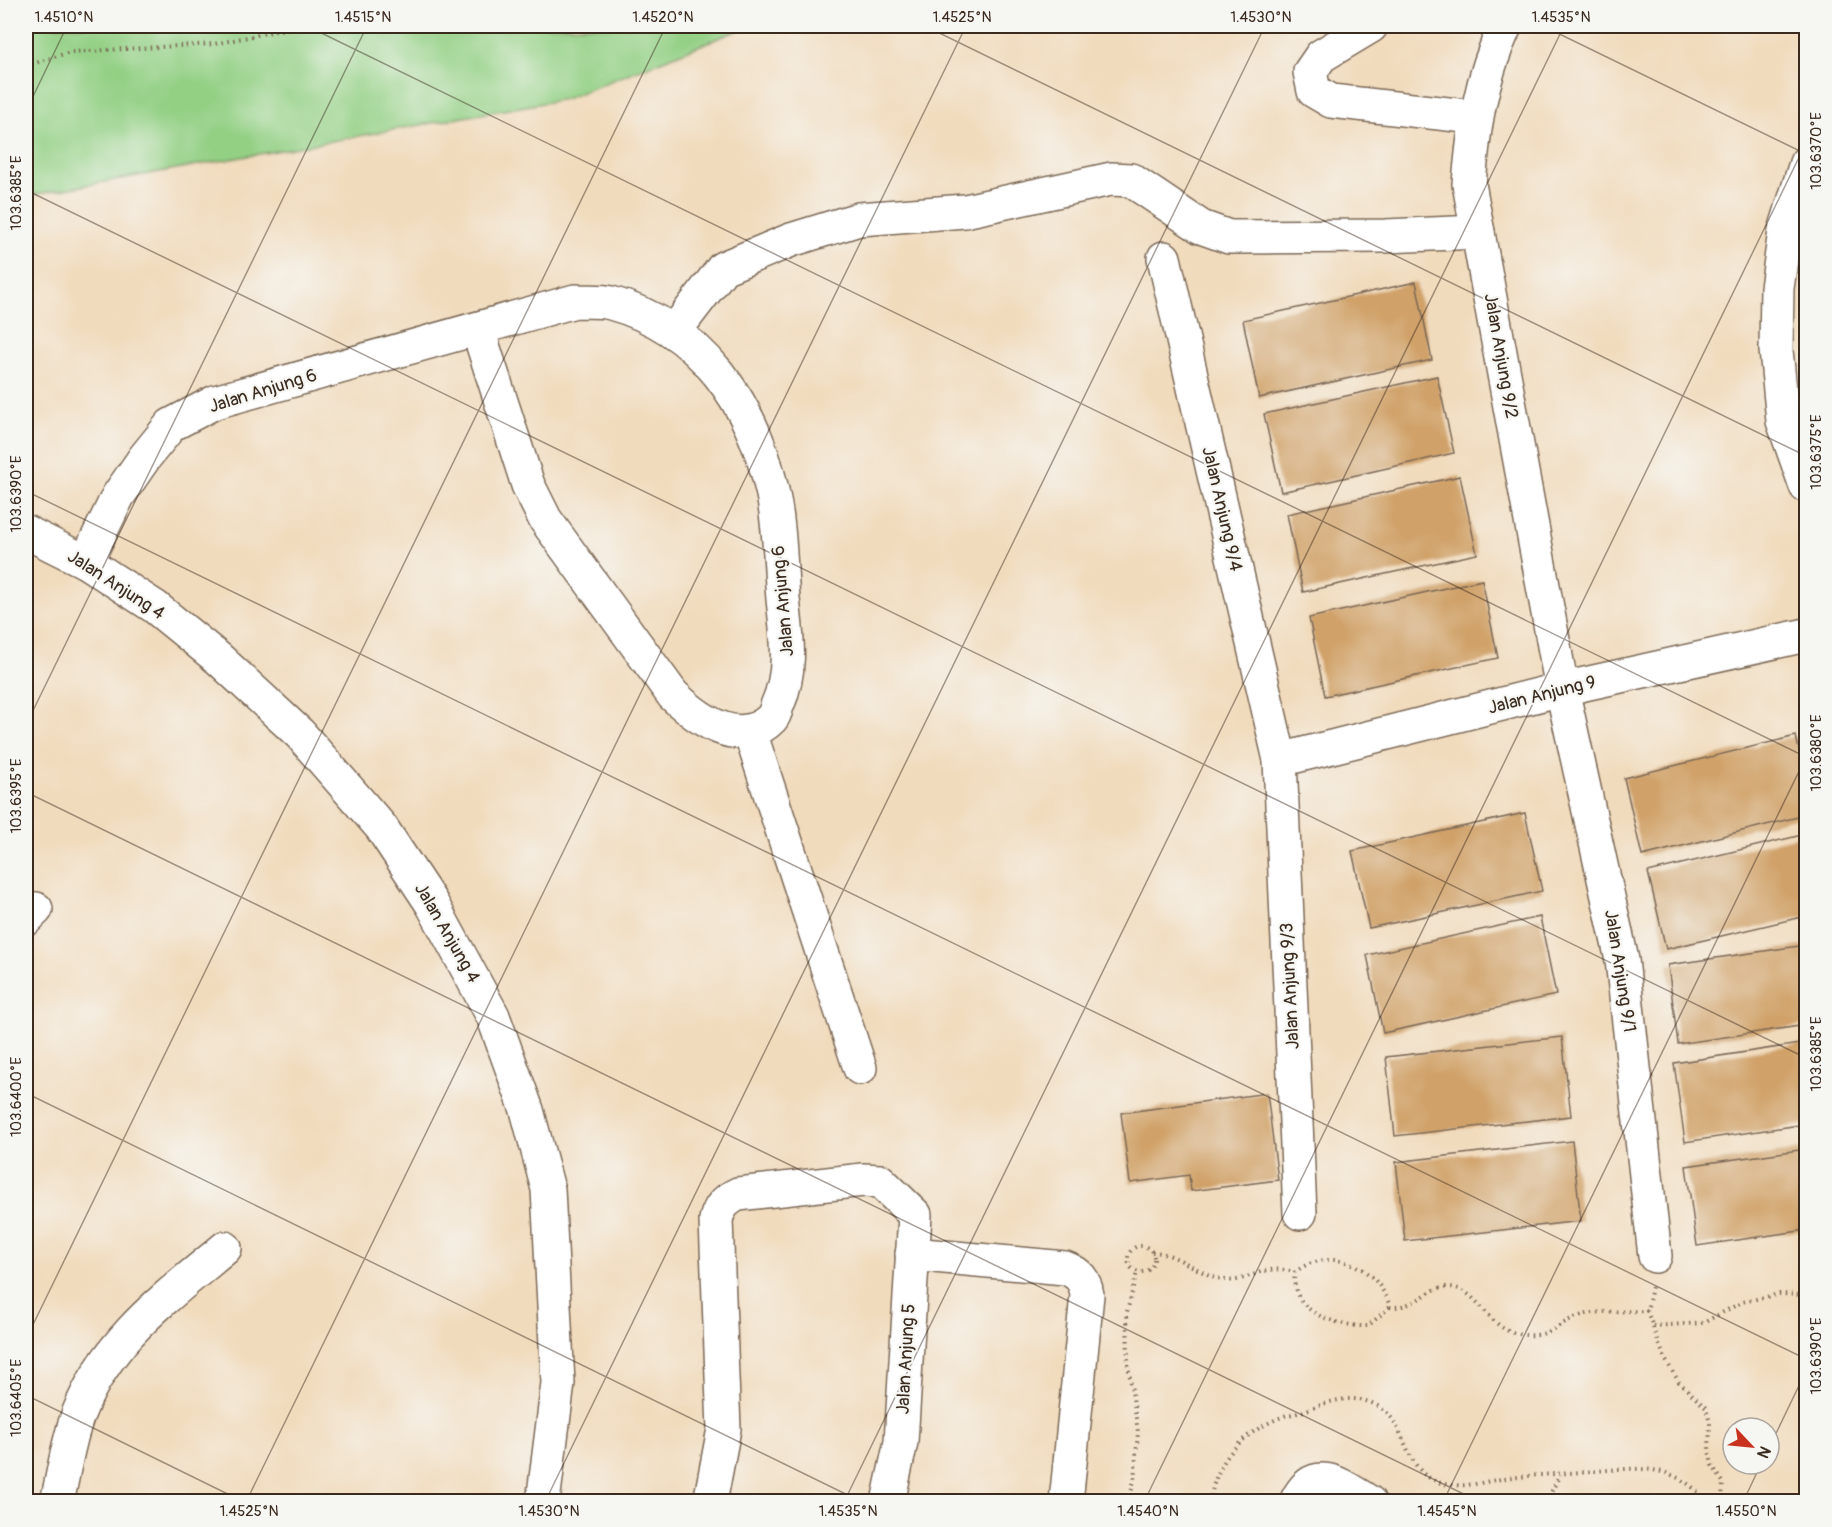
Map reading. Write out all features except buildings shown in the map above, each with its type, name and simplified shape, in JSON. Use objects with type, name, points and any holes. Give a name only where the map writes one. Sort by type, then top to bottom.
[{"type":"street","points":[[1371,26],[1321,56],[1310,72],[1314,91],[1331,101],[1475,117]]},
{"type":"street","name":"Jalan Anjung 9/2","points":[[1505,26],[1493,52],[1475,117],[1469,184],[1562,689]]},
{"type":"street","points":[[1806,163],[1785,231],[1777,288],[1776,350],[1783,421],[1806,486]]},
{"type":"street","points":[[674,332],[723,268],[791,240],[859,219],[977,209],[1111,180],[1131,180],[1201,227],[1229,237],[1386,236],[1478,232]]},
{"type":"street","name":"Jalan Anjung 9/4","points":[[1164,258],[1280,760]]},
{"type":"street","name":"Jalan Anjung 6","points":[[86,562],[118,496],[171,425],[215,402],[575,301],[610,303],[674,332],[709,361],[739,399],[758,441],[772,492],[789,662],[783,694],[772,718],[750,732]]},
{"type":"street","points":[[478,330],[528,485],[545,519],[673,695],[696,717],[725,730],[750,732],[860,1068]]},
{"type":"street","name":"Jalan Anjung 4","points":[[26,532],[86,562],[164,614],[219,659],[300,734],[381,826],[432,904],[494,1016],[527,1110],[548,1189],[558,1383],[543,1502]]},
{"type":"street","name":"Jalan Anjung 9","points":[[1280,760],[1562,689],[1806,635]]},
{"type":"street","name":"Jalan Anjung 9/1","points":[[1562,689],[1622,960],[1655,1256]]},
{"type":"street","name":"Jalan Anjung 9/3","points":[[1280,760],[1300,1213]]},
{"type":"street","name":"Jalan Anjung 5","points":[[710,1502],[724,1429],[716,1220],[718,1210],[728,1198],[738,1194],[863,1180],[880,1181],[915,1215],[900,1442],[888,1502]]},
{"type":"street","points":[[57,1502],[79,1412],[105,1362],[129,1330],[225,1248]]},
{"type":"street","points":[[912,1254],[1065,1268],[1081,1277],[1087,1295],[1066,1502]]},
{"type":"street","points":[[1296,1502],[1306,1485],[1324,1479],[1369,1502]]},
{"type":"path","points":[[26,66],[70,52],[214,44],[300,26]]},
{"type":"path","points":[[1137,1272],[1128,1264],[1130,1251],[1141,1246],[1152,1252],[1175,1256],[1196,1269],[1228,1281],[1278,1269],[1295,1272]]},
{"type":"path","points":[[1137,1272],[1149,1269],[1154,1261],[1152,1252]]},
{"type":"path","points":[[1655,1256],[1647,1311],[1665,1359],[1679,1382],[1706,1408],[1710,1423],[1709,1450],[1712,1465],[1723,1482],[1722,1502]]},
{"type":"path","points":[[1390,1307],[1386,1293],[1377,1281],[1352,1263],[1318,1260],[1307,1263],[1295,1272],[1293,1284],[1304,1303],[1325,1320],[1353,1327],[1368,1326],[1390,1307],[1406,1307],[1429,1292],[1445,1286],[1459,1288],[1496,1324],[1511,1332],[1529,1336],[1548,1333],[1582,1315],[1647,1311]]},
{"type":"path","points":[[1129,1502],[1134,1480],[1138,1432],[1128,1364],[1127,1312],[1137,1272]]},
{"type":"path","points":[[1653,1326],[1703,1323],[1742,1302],[1780,1294],[1806,1295]]},
{"type":"path","points":[[1210,1502],[1223,1462],[1242,1439],[1289,1414],[1347,1397],[1366,1401],[1384,1410],[1418,1470],[1441,1482],[1461,1485],[1508,1478],[1654,1469],[1683,1479],[1707,1502]]},
{"type":"path","points":[[1546,1502],[1561,1474]]},
{"type":"green space","points":[[26,26],[749,26],[565,99],[26,196]]}]
